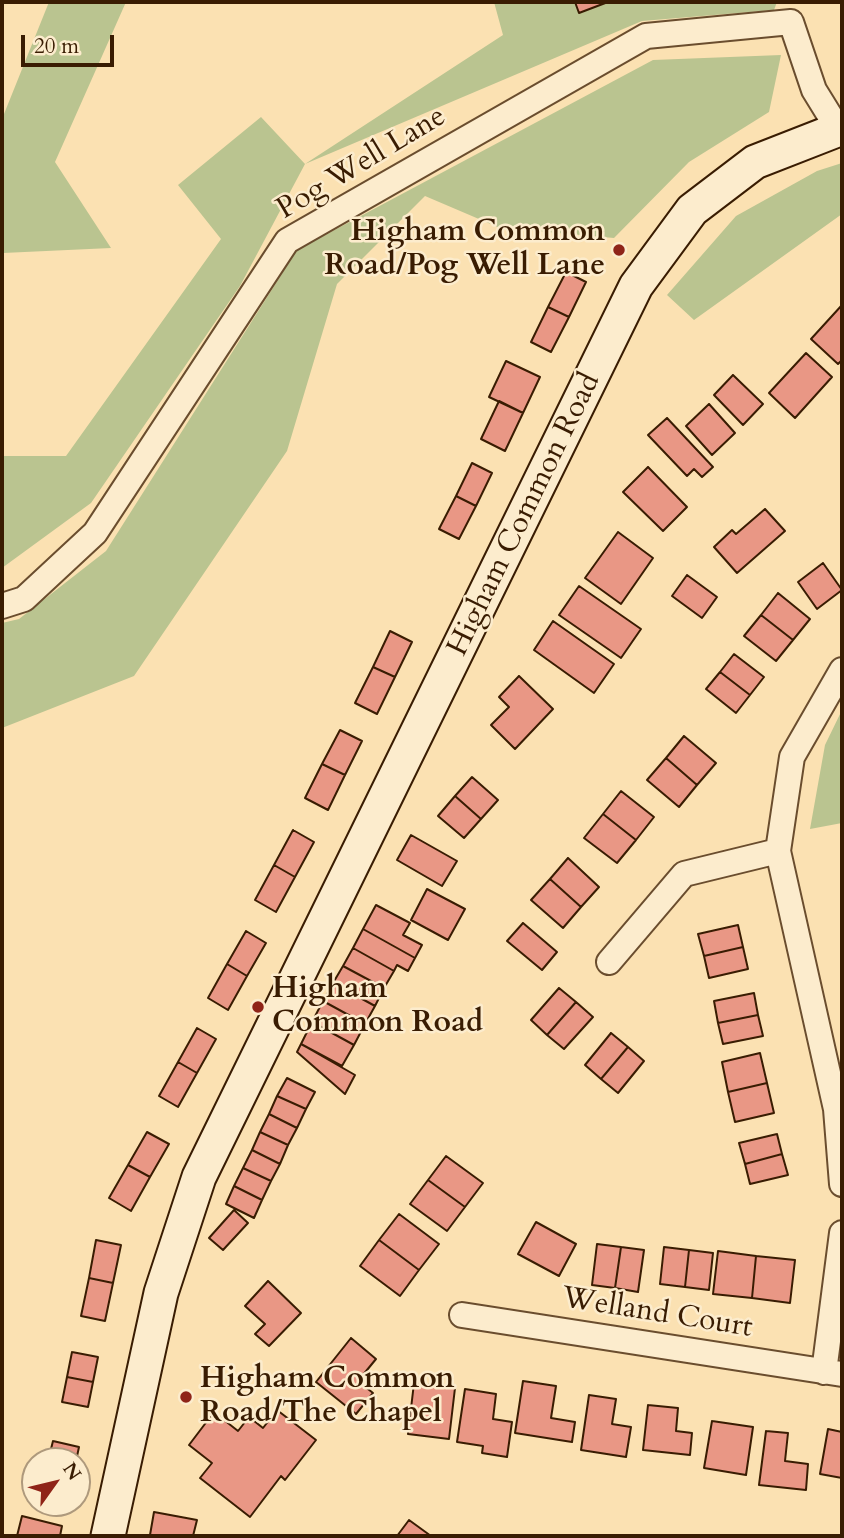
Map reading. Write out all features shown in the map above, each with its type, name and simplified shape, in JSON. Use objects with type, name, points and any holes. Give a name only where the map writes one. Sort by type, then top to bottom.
[{"type":"street","name":"Pog Well Lane","points":[[2,606],[24,599],[95,533],[287,241],[646,36],[794,12],[814,90],[840,128]]},
{"type":"street","name":"Higham Common Road","points":[[108,1536],[161,1293],[199,1177],[636,286],[692,210],[755,162],[840,128]]},
{"type":"street","points":[[842,670],[792,757],[778,851],[839,1109],[842,1184]]},
{"type":"street","points":[[609,962],[684,874],[778,851]]},
{"type":"street","points":[[833,1373],[842,1233]]},
{"type":"street","name":"Welland Court","points":[[462,1315],[833,1373]]},
{"type":"green space","points":[[49,2],[126,2],[55,162],[111,248],[2,255],[2,119]]},
{"type":"green space","points":[[494,2],[777,2],[774,10],[642,21],[305,164],[503,35]]},
{"type":"green space","points":[[781,55],[769,112],[689,162],[614,238],[500,228],[425,196],[337,284],[287,451],[134,676],[2,728],[2,623],[19,619],[106,551],[297,250],[653,60]]},
{"type":"green space","points":[[261,117],[305,164],[240,286],[91,503],[2,568],[2,456],[66,456],[221,239],[178,185]]},
{"type":"green space","points":[[842,163],[842,214],[694,320],[667,295],[736,216],[817,171]]},
{"type":"green space","points":[[842,710],[842,823],[810,829],[825,745]]},
{"type":"building","points":[[575,2],[608,2],[579,13]]},
{"type":"building","points":[[566,272],[586,282],[569,317],[548,307]]},
{"type":"building","points":[[842,305],[842,360],[838,364],[811,339]]},
{"type":"building","points":[[548,307],[569,317],[551,352],[531,342]]},
{"type":"building","points":[[806,353],[832,377],[795,418],[769,393]]},
{"type":"building","points":[[506,361],[540,377],[523,413],[489,397]]},
{"type":"building","points":[[733,375],[763,404],[743,425],[714,395]]},
{"type":"building","points":[[499,401],[523,413],[505,451],[481,439]]},
{"type":"building","points":[[709,404],[735,433],[712,455],[686,426]]},
{"type":"building","points":[[667,418],[713,467],[702,477],[694,469],[687,476],[648,435]]},
{"type":"building","points":[[472,463],[492,473],[476,506],[456,496]]},
{"type":"building","points":[[648,467],[687,507],[663,531],[623,492]]},
{"type":"building","points":[[456,496],[476,506],[459,539],[439,529]]},
{"type":"building","points":[[765,509],[785,531],[737,573],[714,547],[732,530],[736,534]]},
{"type":"building","points":[[618,532],[653,558],[621,604],[585,578]]},
{"type":"building","points":[[823,563],[842,590],[817,609],[798,582]]},
{"type":"building","points":[[687,575],[717,597],[702,618],[672,596]]},
{"type":"building","points":[[579,586],[641,629],[621,658],[559,615]]},
{"type":"building","points":[[778,593],[810,619],[793,640],[761,615]]},
{"type":"building","points":[[761,615],[793,640],[776,661],[744,636]]},
{"type":"building","points":[[553,621],[614,664],[594,693],[534,650]]},
{"type":"building","points":[[390,631],[412,642],[395,677],[373,667]]},
{"type":"building","points":[[734,654],[764,677],[750,695],[720,672]]},
{"type":"building","points":[[373,667],[395,677],[377,714],[355,703]]},
{"type":"building","points":[[720,672],[750,695],[736,713],[706,689]]},
{"type":"building","points":[[519,676],[553,709],[515,749],[491,725],[509,707],[499,697]]},
{"type":"building","points":[[340,730],[362,741],[345,775],[322,764]]},
{"type":"building","points":[[684,736],[716,763],[697,785],[666,758]]},
{"type":"building","points":[[666,758],[697,785],[679,807],[647,780]]},
{"type":"building","points":[[322,764],[345,775],[328,810],[305,798]]},
{"type":"building","points":[[472,777],[498,800],[481,819],[455,796]]},
{"type":"building","points":[[621,791],[654,817],[636,840],[603,814]]},
{"type":"building","points":[[455,796],[481,819],[464,838],[438,816]]},
{"type":"building","points":[[603,814],[636,840],[617,863],[584,838]]},
{"type":"building","points":[[293,830],[314,842],[295,877],[274,865]]},
{"type":"building","points":[[411,835],[457,861],[442,886],[397,860]]},
{"type":"building","points":[[568,858],[599,887],[581,907],[550,879]]},
{"type":"building","points":[[274,865],[295,877],[276,912],[255,900]]},
{"type":"building","points":[[550,879],[581,907],[563,928],[531,900]]},
{"type":"building","points":[[427,889],[465,909],[448,940],[411,920]]},
{"type":"building","points":[[376,905],[410,923],[403,935],[422,945],[415,958],[363,929]]},
{"type":"building","points":[[523,923],[557,952],[542,970],[507,941]]},
{"type":"building","points":[[738,925],[743,947],[704,956],[698,934]]},
{"type":"building","points":[[363,929],[415,958],[408,971],[397,965],[394,971],[353,948]]},
{"type":"building","points":[[246,931],[266,943],[247,976],[227,964]]},
{"type":"building","points":[[743,947],[748,969],[709,978],[704,956]]},
{"type":"building","points":[[353,948],[394,971],[384,988],[343,966]]},
{"type":"building","points":[[227,964],[247,976],[228,1010],[208,998]]},
{"type":"building","points":[[343,966],[384,988],[375,1006],[333,983]]},
{"type":"building","points":[[333,983],[375,1006],[365,1024],[323,1001]]},
{"type":"building","points":[[559,988],[576,1002],[547,1035],[531,1020]]},
{"type":"building","points":[[754,993],[758,1015],[718,1023],[714,1001]]},
{"type":"building","points":[[323,1001],[365,1024],[354,1045],[312,1022]]},
{"type":"building","points":[[576,1002],[593,1017],[564,1049],[547,1035]]},
{"type":"building","points":[[758,1015],[763,1036],[723,1044],[718,1023]]},
{"type":"building","points":[[312,1022],[354,1045],[342,1066],[301,1044]]},
{"type":"building","points":[[197,1028],[216,1039],[197,1073],[178,1062]]},
{"type":"building","points":[[611,1033],[628,1047],[601,1079],[585,1065]]},
{"type":"building","points":[[301,1044],[355,1075],[345,1094],[297,1052]]},
{"type":"building","points":[[628,1047],[644,1061],[618,1093],[601,1079]]},
{"type":"building","points":[[760,1053],[767,1083],[728,1092],[722,1062]]},
{"type":"building","points":[[178,1062],[197,1073],[178,1107],[159,1096]]},
{"type":"building","points":[[287,1078],[315,1092],[306,1109],[277,1096]]},
{"type":"building","points":[[767,1083],[774,1113],[735,1122],[728,1092]]},
{"type":"building","points":[[277,1096],[306,1109],[297,1128],[269,1114]]},
{"type":"building","points":[[269,1114],[297,1128],[288,1145],[260,1132]]},
{"type":"building","points":[[147,1132],[169,1144],[150,1177],[128,1165]]},
{"type":"building","points":[[260,1132],[288,1145],[280,1164],[252,1150]]},
{"type":"building","points":[[777,1134],[782,1154],[745,1164],[739,1143]]},
{"type":"building","points":[[252,1150],[280,1164],[271,1181],[243,1168]]},
{"type":"building","points":[[782,1154],[788,1175],[750,1184],[745,1164]]},
{"type":"building","points":[[446,1156],[483,1183],[465,1207],[428,1180]]},
{"type":"building","points":[[128,1165],[150,1177],[131,1211],[109,1198]]},
{"type":"building","points":[[243,1168],[271,1181],[262,1200],[234,1186]]},
{"type":"building","points":[[428,1180],[465,1207],[447,1231],[410,1204]]},
{"type":"building","points":[[234,1186],[262,1200],[254,1218],[226,1204]]},
{"type":"building","points":[[234,1210],[248,1223],[223,1250],[209,1238]]},
{"type":"building","points":[[399,1214],[439,1244],[419,1270],[379,1240]]},
{"type":"building","points":[[536,1222],[576,1244],[559,1276],[518,1254]]},
{"type":"building","points":[[96,1240],[121,1245],[113,1283],[89,1278]]},
{"type":"building","points":[[379,1240],[419,1270],[400,1296],[360,1266]]},
{"type":"building","points":[[597,1244],[621,1247],[615,1288],[592,1285]]},
{"type":"building","points":[[621,1247],[644,1250],[638,1292],[615,1288]]},
{"type":"building","points":[[664,1247],[689,1250],[685,1287],[660,1284]]},
{"type":"building","points":[[689,1250],[713,1253],[709,1290],[685,1287]]},
{"type":"building","points":[[718,1251],[756,1256],[752,1298],[713,1294]]},
{"type":"building","points":[[756,1256],[795,1260],[790,1303],[752,1298]]},
{"type":"building","points":[[89,1278],[113,1283],[105,1321],[81,1316]]},
{"type":"building","points":[[268,1281],[301,1313],[269,1346],[255,1334],[265,1324],[245,1306]]},
{"type":"building","points":[[351,1338],[376,1359],[358,1381],[373,1393],[356,1414],[316,1382]]},
{"type":"building","points":[[72,1352],[98,1357],[93,1382],[67,1377]]},
{"type":"building","points":[[67,1377],[93,1382],[88,1407],[62,1402]]},
{"type":"building","points":[[523,1381],[556,1386],[551,1418],[575,1422],[572,1442],[515,1433]]},
{"type":"building","points":[[414,1383],[455,1388],[449,1439],[408,1434]]},
{"type":"building","points":[[465,1389],[496,1394],[493,1419],[512,1422],[507,1457],[482,1453],[483,1446],[457,1442]]},
{"type":"building","points":[[589,1395],[616,1399],[612,1424],[631,1427],[626,1457],[581,1450]]},
{"type":"building","points":[[648,1405],[678,1408],[676,1431],[692,1433],[690,1455],[643,1450]]},
{"type":"building","points":[[277,1410],[316,1440],[285,1480],[281,1476],[250,1517],[200,1478],[212,1463],[189,1445],[214,1412],[238,1431],[249,1417],[263,1428]]},
{"type":"building","points":[[712,1421],[753,1427],[746,1475],[704,1468]]},
{"type":"building","points":[[828,1429],[842,1432],[842,1478],[820,1474]]},
{"type":"building","points":[[766,1431],[788,1433],[785,1461],[808,1464],[806,1490],[759,1485]]},
{"type":"building","points":[[53,1441],[79,1447],[52,1447]]},
{"type":"building","points":[[154,1512],[197,1520],[193,1536],[150,1535]]},
{"type":"building","points":[[22,1517],[62,1526],[60,1536],[17,1536]]},
{"type":"building","points":[[409,1520],[431,1536],[397,1536]]},
{"type":"place","name":"Higham Common Road/Pog Well Lane","points":[[619,250]]},
{"type":"place","name":"Higham Common Road","points":[[258,1007]]},
{"type":"place","name":"Higham Common Road/The Chapel","points":[[186,1397]]}]
